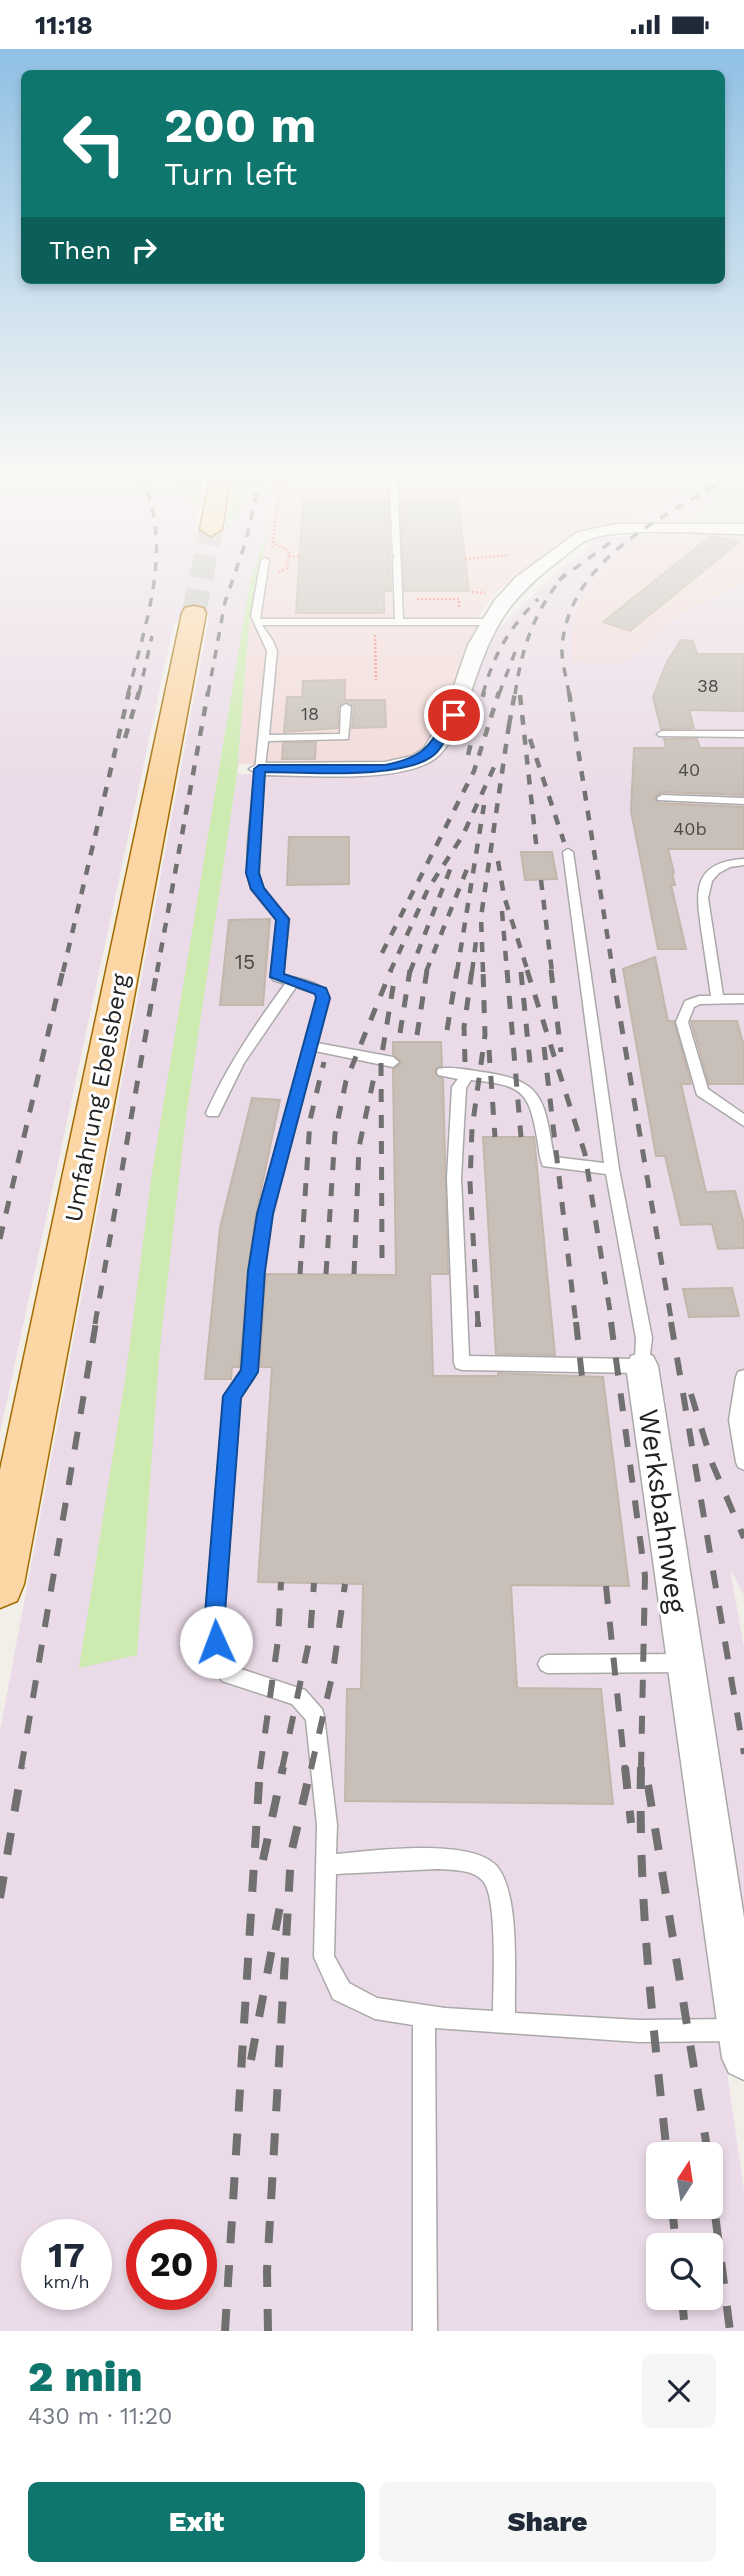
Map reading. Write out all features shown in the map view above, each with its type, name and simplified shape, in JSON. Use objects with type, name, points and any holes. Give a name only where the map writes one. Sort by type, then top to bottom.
[{"type":"main road","name":"Umfahrung Ebelsberg","points":[[0,1584],[194,613]]},
{"type":"street","points":[[259,769],[385,768],[419,760],[432,751],[442,738],[488,622],[524,579]]},
{"type":"street","name":"Werksbahnweg","points":[[642,1366],[742,2044]]},
{"type":"lane","points":[[213,1113],[225,1081],[285,979],[283,919],[257,889],[253,873],[259,769],[272,651],[269,637],[256,622],[262,579]]},
{"type":"lane","points":[[398,579],[399,622]]},
{"type":"lane","points":[[256,622],[488,622]]},
{"type":"lane","points":[[263,738],[345,737],[346,707]]},
{"type":"lane","points":[[662,734],[744,734]]},
{"type":"lane","points":[[662,798],[744,801]]},
{"type":"lane","name":"Werksbahnweg","points":[[568,852],[612,1169],[645,1338],[642,1366]]},
{"type":"lane","points":[[717,998],[702,898],[704,883],[710,872],[722,865],[744,862]]},
{"type":"lane","points":[[285,979],[321,991],[323,998],[265,1214],[257,1271],[249,1372],[232,1396],[214,1626],[219,1658],[229,1674],[298,1697],[315,1716],[327,1825],[324,1957],[341,1991],[375,2008],[504,2022],[639,2031],[742,2044]]},
{"type":"lane","points":[[743,1001],[717,998],[689,1004],[682,1022],[702,1092],[744,1120]]},
{"type":"lane","points":[[310,1046],[393,1062]]},
{"type":"lane","points":[[443,1072],[497,1079],[528,1090],[536,1100],[548,1162],[612,1169]]},
{"type":"lane","points":[[466,1077],[459,1087],[454,1178],[463,1363],[642,1366]]},
{"type":"lane","points":[[744,1377],[737,1420],[744,1462]]},
{"type":"lane","points":[[547,1664],[685,1663]]},
{"type":"lane","points":[[326,1865],[450,1859],[472,1862],[491,1873],[501,1899],[504,2022]]},
{"type":"lane","points":[[424,2015],[425,2331]]},
{"type":"path","points":[[375,622],[376,680]]},
{"type":"shaded area","points":[[0,579],[257,579],[249,623],[238,774],[395,773],[438,756],[450,743],[461,718],[493,628],[500,627],[549,579],[597,579],[583,596],[572,627],[572,662],[623,664],[685,612],[744,581],[744,1595],[730,1569],[744,1647],[744,1950],[630,1393],[744,2190],[744,2331],[0,2331],[0,1731],[210,613],[182,613],[173,628],[0,1433]]},
{"type":"shaded area","points":[[257,579],[512,579],[497,591],[478,616],[478,628],[441,723],[424,749],[415,755],[386,763],[238,764],[249,623]]},
{"type":"shaded area","points":[[597,579],[744,579],[685,612],[623,664],[572,662],[572,627],[583,596]]},
{"type":"green space","points":[[251,579],[258,579],[249,623],[237,774],[186,1117],[160,1347],[137,1655],[79,1668],[126,1373],[152,1173]]},
{"type":"building","points":[[298,579],[391,579],[391,591],[384,591],[384,613],[296,613]]},
{"type":"building","points":[[404,579],[468,579],[469,591],[404,591]]},
{"type":"building","points":[[656,579],[693,579],[630,631],[603,622]]},
{"type":"building","points":[[681,640],[693,641],[697,654],[744,654],[744,711],[689,710],[694,728],[661,729],[653,697],[667,662]]},
{"type":"building","points":[[345,680],[345,700],[385,700],[386,727],[352,728],[354,707],[345,702],[338,707],[338,728],[284,732],[287,697],[302,697],[303,681]]},
{"type":"building","points":[[664,739],[697,739],[700,748],[744,748],[744,795],[662,792],[654,797],[658,803],[744,807],[744,849],[668,849],[675,885],[671,885],[686,949],[658,949],[631,811],[634,748],[666,748]]},
{"type":"building","points":[[316,742],[315,759],[282,759],[283,743]]},
{"type":"building","points":[[289,837],[349,837],[349,884],[287,885]]},
{"type":"building","points":[[521,852],[552,852],[557,879],[525,880]]},
{"type":"building","points":[[270,919],[263,1005],[220,1005],[229,920]]},
{"type":"building","points":[[655,957],[668,1021],[674,1021],[691,1084],[681,1084],[706,1192],[735,1191],[744,1224],[744,1248],[718,1249],[712,1224],[681,1225],[665,1156],[656,1156],[623,969]]},
{"type":"building","points":[[691,1021],[737,1021],[744,1046],[744,1084],[709,1084]]},
{"type":"building","points":[[393,1042],[441,1042],[442,1066],[436,1068],[435,1073],[443,1079],[448,1274],[430,1274],[433,1376],[498,1376],[498,1373],[603,1377],[629,1586],[511,1585],[517,1688],[601,1689],[613,1804],[345,1801],[347,1689],[361,1689],[363,1584],[258,1582],[272,1367],[260,1367],[266,1274],[396,1275],[393,1069],[402,1062],[393,1054]]},
{"type":"building","points":[[252,1098],[280,1100],[254,1223],[239,1367],[232,1367],[231,1379],[205,1379],[220,1228]]},
{"type":"building","points":[[483,1137],[534,1137],[555,1355],[496,1354]]},
{"type":"building","points":[[732,1288],[739,1316],[689,1317],[683,1289]]},
{"type":"tunnel","points":[[194,613],[201,579]]},
{"type":"railway","points":[[128,694],[154,579]]},
{"type":"railway","points":[[208,694],[225,602],[233,579]]},
{"type":"railway","points":[[515,694],[521,661],[531,630],[545,602],[561,579]]},
{"type":"railway","points":[[569,694],[562,646],[568,616],[590,579]]},
{"type":"railway","points":[[483,694],[504,642],[538,599]]},
{"type":"railway","points":[[139,694],[152,636]]},
{"type":"railway","points":[[499,694],[517,647]]},
{"type":"railway","points":[[63,972],[129,692]]},
{"type":"railway","points":[[125,738],[139,692]]},
{"type":"railway","points":[[157,972],[208,692]]},
{"type":"railway","points":[[468,755],[484,692]]},
{"type":"railway","points":[[382,953],[474,771],[499,692]]},
{"type":"railway","points":[[509,725],[515,692]]},
{"type":"railway","points":[[569,692],[613,972]]},
{"type":"railway","points":[[520,695],[537,852]]},
{"type":"railway","points":[[483,972],[481,917],[510,718]]},
{"type":"railway","points":[[530,739],[564,842]]},
{"type":"railway","points":[[390,972],[428,889],[463,835],[495,765]]},
{"type":"railway","points":[[457,972],[484,805]]},
{"type":"railway","points":[[498,861],[504,896],[528,972]]},
{"type":"railway","points":[[410,972],[453,862]]},
{"type":"railway","points":[[426,972],[467,869]]},
{"type":"railway","points":[[541,880],[552,972]]},
{"type":"railway","points":[[502,911],[507,972]]},
{"type":"railway","points":[[472,972],[476,941]]},
{"type":"railway","points":[[0,1239],[63,970]]},
{"type":"railway","points":[[95,1324],[157,970]]},
{"type":"railway","points":[[326,1274],[335,1134],[346,1081],[391,970]]},
{"type":"railway","points":[[400,1033],[410,970]]},
{"type":"railway","points":[[417,1035],[427,970]]},
{"type":"railway","points":[[447,1030],[457,970]]},
{"type":"railway","points":[[465,1062],[464,1027],[472,970]]},
{"type":"railway","points":[[478,1324],[470,1183],[472,1129],[485,1035],[483,970]]},
{"type":"railway","points":[[507,970],[521,1137]]},
{"type":"railway","points":[[527,970],[585,1154],[612,1324]]},
{"type":"railway","points":[[551,970],[561,1052]]},
{"type":"railway","points":[[612,970],[672,1324]]},
{"type":"railway","points":[[521,972],[530,1063]]},
{"type":"railway","points":[[382,1258],[381,1060],[395,975]]},
{"type":"railway","points":[[544,1047],[576,1324]]},
{"type":"railway","points":[[489,1050],[495,1137]]},
{"type":"railway","points":[[300,1274],[310,1120],[324,1062]]},
{"type":"railway","points":[[354,1274],[359,1147],[374,1077]]},
{"type":"railway","points":[[21,1769],[96,1322]]},
{"type":"railway","points":[[576,1322],[582,1377]]},
{"type":"railway","points":[[611,1322],[645,1576],[641,1769]]},
{"type":"railway","points":[[671,1322],[744,1754]]},
{"type":"railway","points":[[691,1394],[712,1463],[744,1538]]},
{"type":"railway","points":[[260,1769],[278,1640],[281,1582]]},
{"type":"railway","points":[[282,1769],[310,1637],[314,1583]]},
{"type":"railway","points":[[311,1769],[333,1672],[345,1584]]},
{"type":"railway","points":[[606,1586],[625,1769]]},
{"type":"railway","points":[[0,1898],[22,1767]]},
{"type":"railway","points":[[225,2331],[260,1767]]},
{"type":"railway","points":[[263,1860],[283,1767]]},
{"type":"railway","points":[[268,2331],[267,2271],[291,1854],[311,1767]]},
{"type":"railway","points":[[625,1767],[631,1823]]},
{"type":"railway","points":[[641,1769],[644,1913],[666,2142]]},
{"type":"railway","points":[[648,1785],[706,2142]]},
{"type":"railway","points":[[251,2060],[280,1906]]},
{"type":"railway","points":[[673,2219],[675,2233]]},
{"type":"railway","points":[[716,2219],[730,2331]]},
{"type":"railway","points":[[683,2310],[685,2331]]},
{"type":"route","points":[[216,1642],[214,1626],[232,1396],[249,1372],[257,1271],[265,1214],[323,998],[321,991],[277,977],[283,919],[257,889],[253,873],[259,769],[385,768],[405,764],[419,760],[432,751],[454,715]]}]
